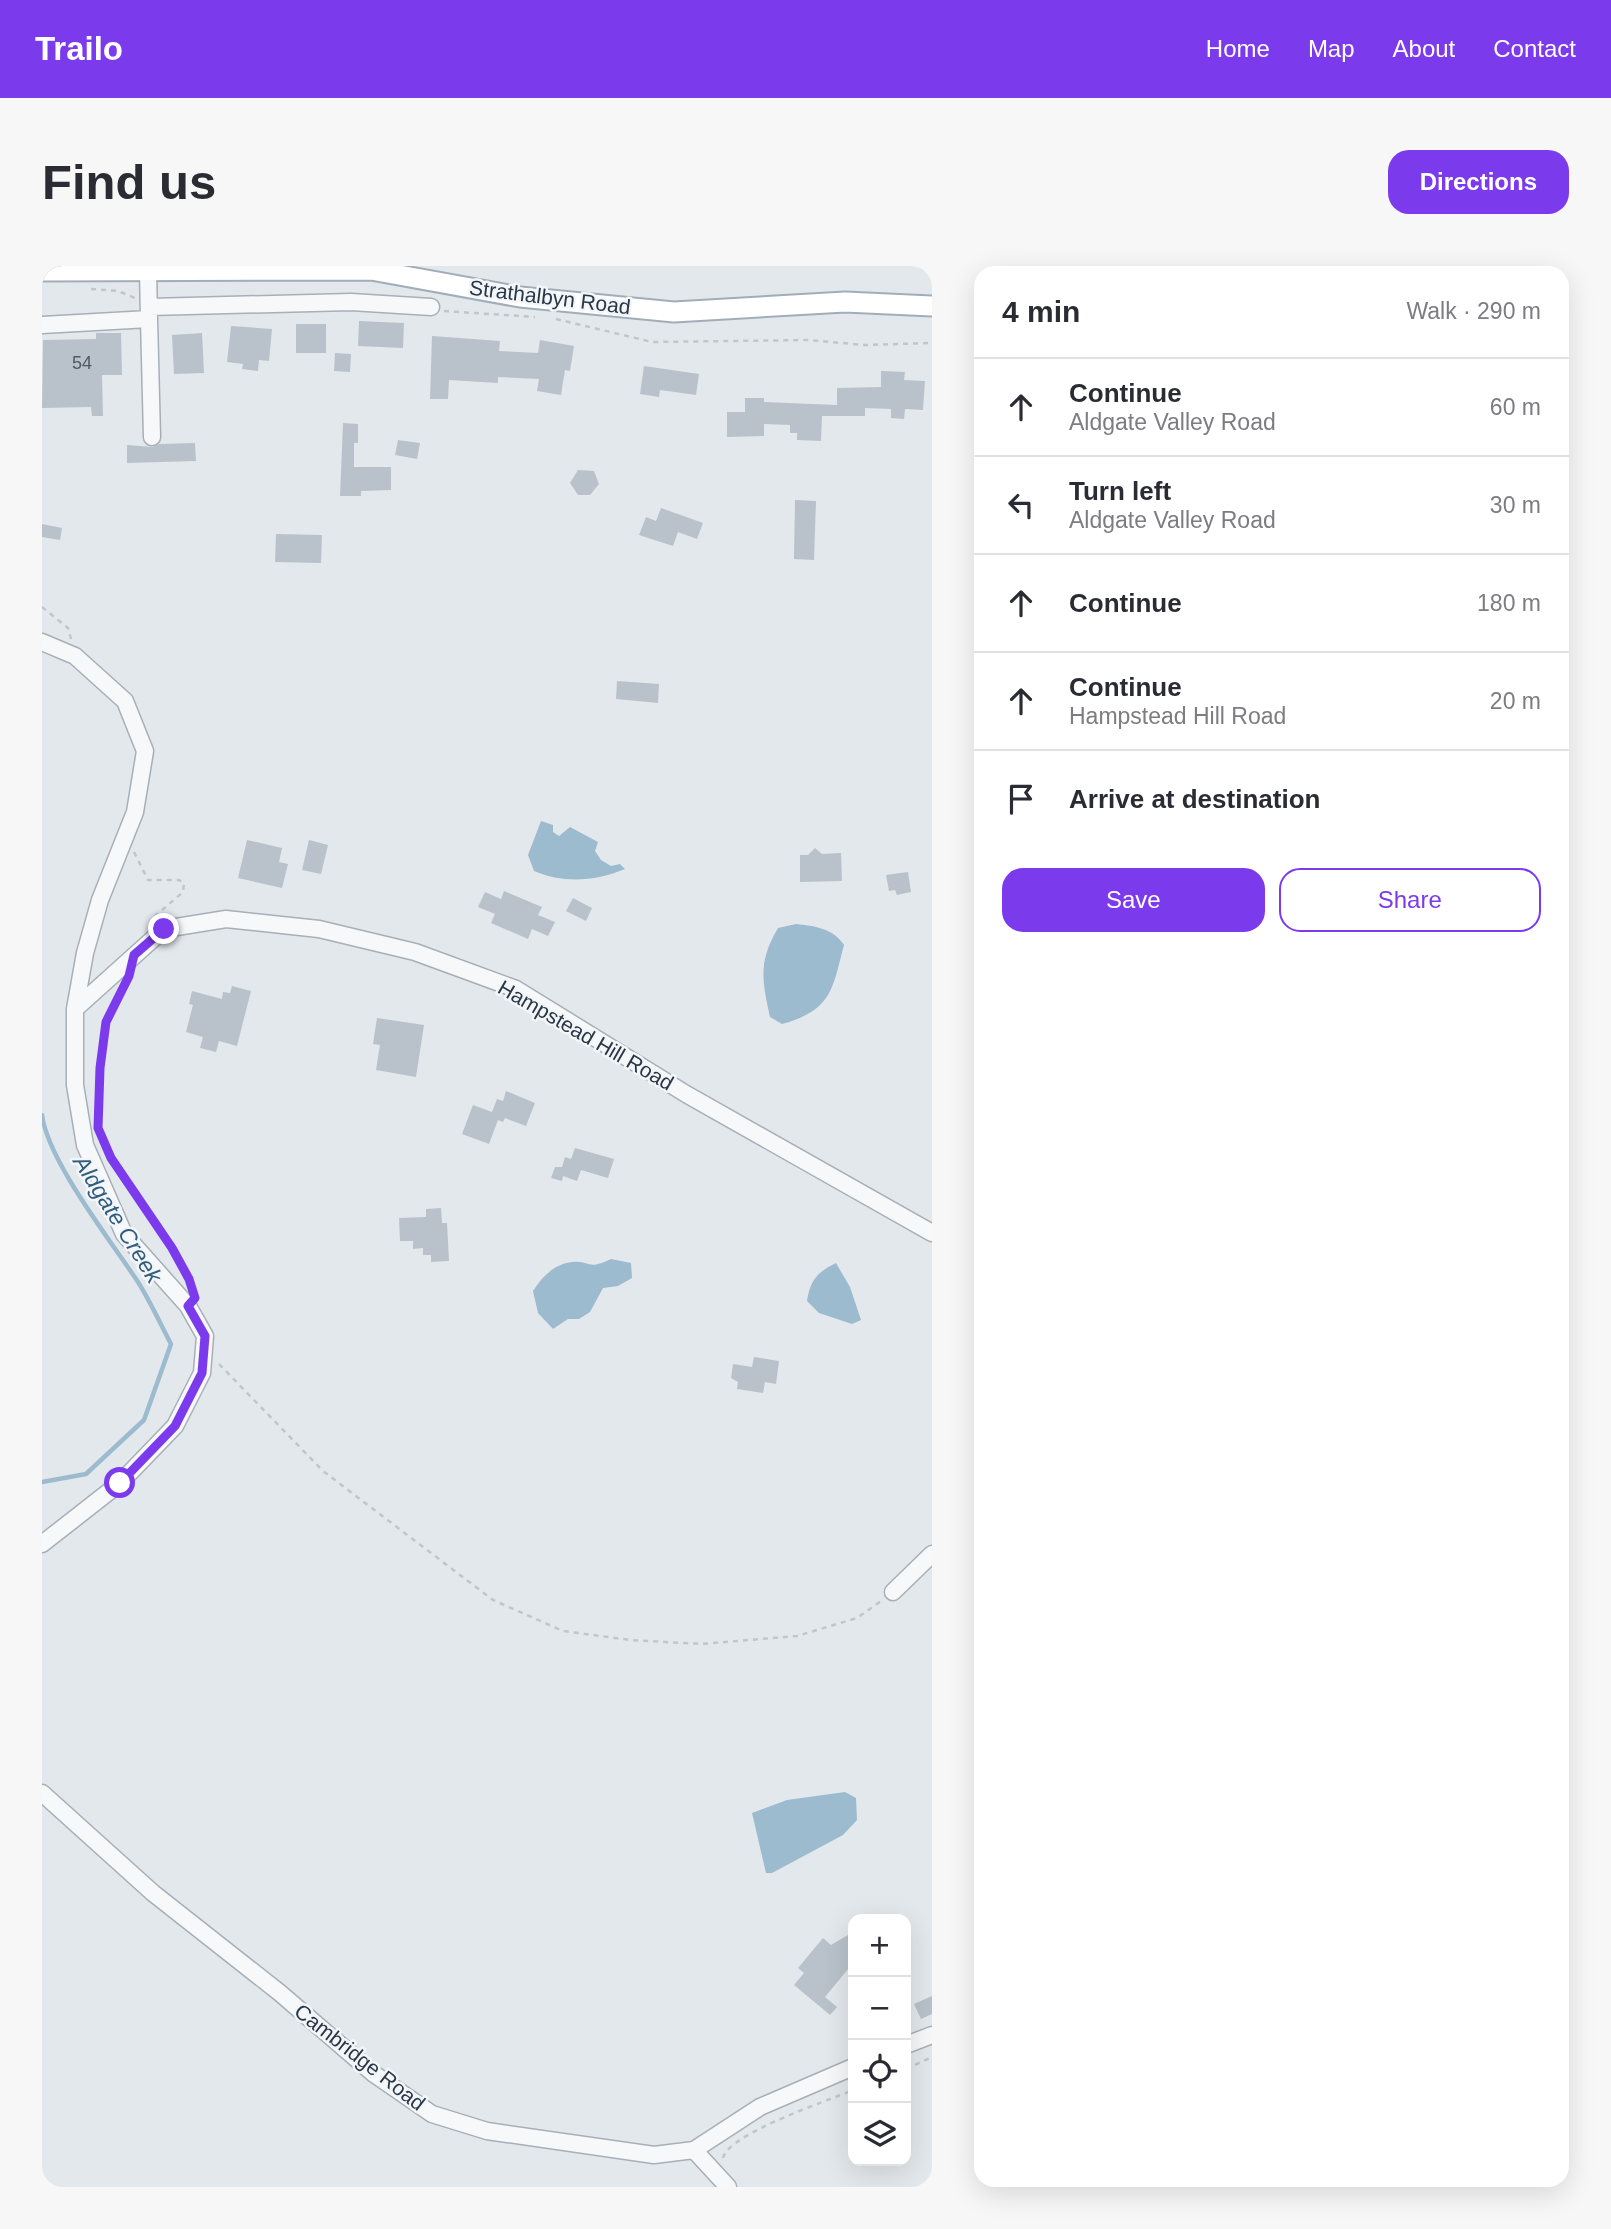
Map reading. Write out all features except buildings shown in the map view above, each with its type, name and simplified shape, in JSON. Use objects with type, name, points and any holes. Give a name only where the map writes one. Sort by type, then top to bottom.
[{"type":"main road","name":"Strathalbyn Road","points":[[42,271],[199,267],[371,270],[520,297],[674,312],[845,302],[932,306]]},
{"type":"street","points":[[148,270],[146,309],[152,437]]},
{"type":"street","points":[[42,325],[146,309],[351,302],[431,307]]},
{"type":"street","points":[[42,642],[75,656],[125,701],[145,751],[135,812],[85,953],[75,1009],[75,1085],[85,1145],[124,1234],[188,1306],[205,1336],[202,1373],[175,1426],[120,1483],[42,1544]]},
{"type":"street","name":"Hampstead Hill Road","points":[[75,1009],[164,929],[226,919],[319,929],[415,952],[516,989],[687,1094],[932,1233]]},
{"type":"street","points":[[893,1592],[932,1554]]},
{"type":"street","name":"Cambridge Road","points":[[42,1793],[153,1894],[280,1993],[374,2074],[432,2115],[487,2131],[654,2155],[694,2150],[760,2108],[848,2069]]},
{"type":"street","points":[[911,2043],[932,2035]]},
{"type":"street","points":[[694,2150],[723,2182]]},
{"type":"path","points":[[78,288],[118,290],[146,309]]},
{"type":"path","points":[[431,307],[467,314],[539,317]]},
{"type":"path","points":[[551,317],[652,342],[808,340],[865,345],[932,343]]},
{"type":"path","points":[[42,607],[68,628],[75,656]]},
{"type":"path","points":[[125,838],[148,880],[179,880],[184,883],[183,892],[151,920]]},
{"type":"path","points":[[122,987],[106,1022],[100,1068],[98,1128],[111,1158],[154,1218],[189,1279],[195,1298],[188,1306]]},
{"type":"path","points":[[204,1349],[323,1471],[494,1600],[563,1631],[630,1640],[701,1644],[797,1636],[857,1618],[893,1592]]},
{"type":"path","points":[[911,2067],[932,2057]]},
{"type":"path","points":[[723,2182],[724,2152],[735,2143],[781,2117],[848,2092]]},
{"type":"water","points":[[541,821],[553,825],[553,832],[559,836],[570,827],[598,842],[595,851],[601,860],[611,866],[620,864],[625,869],[580,879],[557,878],[534,871],[528,855]]},
{"type":"water","points":[[796,924],[829,931],[844,945],[832,986],[820,1005],[799,1018],[782,1024],[770,1017],[764,982],[765,961],[778,928]]},
{"type":"water","points":[[611,1259],[631,1263],[632,1278],[618,1286],[603,1288],[590,1312],[579,1319],[568,1319],[553,1329],[538,1313],[533,1291],[540,1281],[554,1268],[566,1263],[593,1265]]},
{"type":"water","points":[[836,1263],[850,1287],[861,1320],[852,1324],[819,1313],[807,1301],[815,1278]]},
{"type":"water","points":[[845,1792],[856,1798],[857,1820],[843,1835],[772,1873],[766,1873],[752,1813],[787,1800]]},
{"type":"waterway","name":"Aldgate Creek","points":[[42,1115],[47,1134],[68,1177],[138,1282],[171,1344],[144,1420],[86,1474],[42,1482]]},
{"type":"route","points":[[120,1483],[175,1426],[202,1373],[205,1336],[188,1306],[195,1298],[189,1279],[154,1218],[111,1158],[98,1128],[100,1068],[106,1022],[129,976],[134,955],[164,929]]}]
